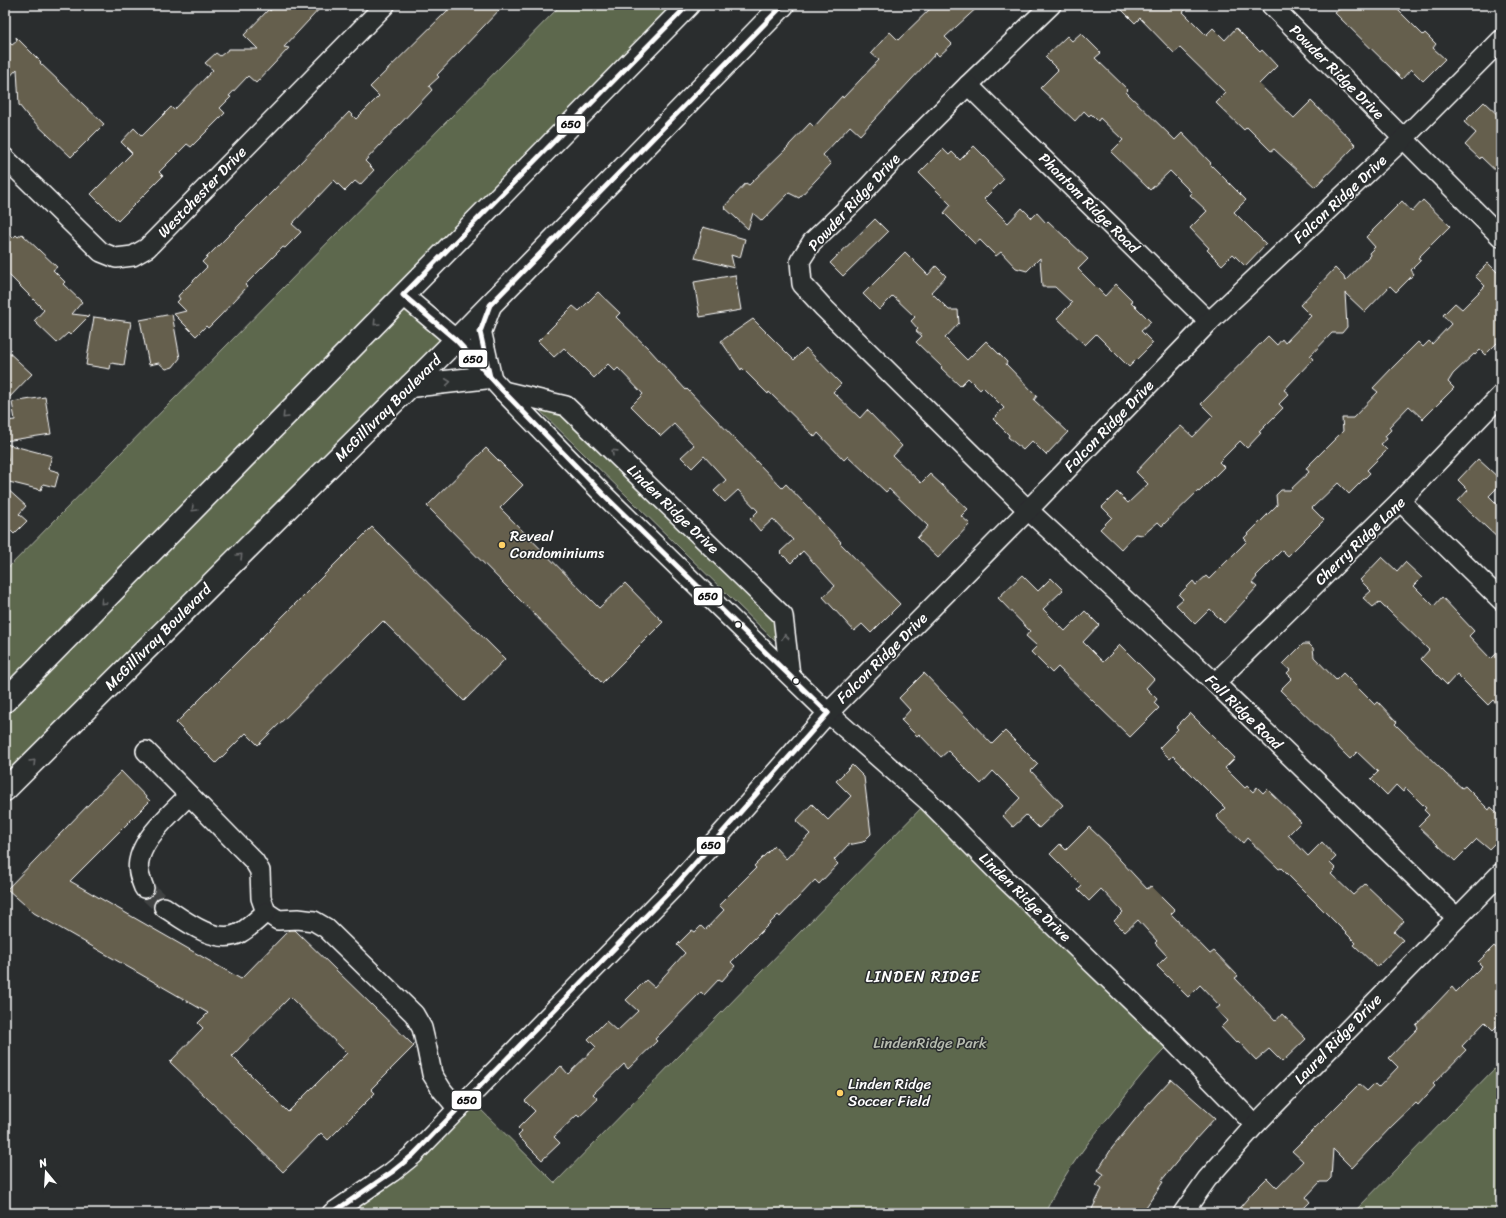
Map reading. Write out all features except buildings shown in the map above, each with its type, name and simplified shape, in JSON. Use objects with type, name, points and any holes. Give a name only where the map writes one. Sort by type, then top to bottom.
[{"type":"main road","points":[[5,701],[688,5]]},
{"type":"main road","name":"McGillivray Boulevard","points":[[5,790],[456,340],[783,5]]},
{"type":"main road","points":[[410,386],[496,384],[480,332],[490,305]]},
{"type":"street","name":"Westchester Drive","points":[[5,158],[101,252],[116,258],[133,256],[147,248],[386,5]]},
{"type":"street","name":"Powder Ridge Drive","points":[[1028,510],[824,308],[802,284],[800,262],[812,242],[855,201],[896,157],[1050,5]]},
{"type":"street","name":"Powder Ridge Drive","points":[[1270,5],[1501,237]]},
{"type":"street","name":"Falcon Ridge Drive","points":[[332,1213],[392,1172],[413,1155],[676,885],[828,713],[1028,510],[1209,322],[1403,139],[1501,40]]},
{"type":"street","name":"Phantom Ridge Road","points":[[968,85],[1209,322]]},
{"type":"street","name":"Linden Ridge Drive","points":[[403,295],[456,340],[496,384],[604,496],[828,713],[928,801],[1173,1041],[1254,1125]]},
{"type":"street","name":"Linden Ridge Drive","points":[[496,384],[566,406],[783,616],[790,675]]},
{"type":"street","name":"Cherry Ridge Lane","points":[[1214,683],[1400,501],[1501,395]]},
{"type":"street","points":[[1400,501],[1501,600]]},
{"type":"street","name":"Fall Ridge Road","points":[[1028,510],[1214,683],[1457,918]]},
{"type":"street","points":[[146,751],[254,861],[260,871],[261,898],[266,912],[278,920],[298,919],[314,921],[326,928],[414,1014],[422,1028],[428,1049],[432,1074],[442,1090],[458,1108]]},
{"type":"street","points":[[144,888],[139,872],[140,856],[149,838],[189,795]]},
{"type":"street","name":"Laurel Ridge Drive","points":[[1183,1213],[1207,1179],[1254,1125],[1501,873]]},
{"type":"street","points":[[164,907],[195,927],[220,937],[239,934],[266,912]]},
{"type":"green space","points":[[561,5],[688,5],[403,295],[456,340],[5,790],[5,571]]},
{"type":"green space","points":[[533,404],[558,410],[774,619],[779,645]]},
{"type":"green space","name":"LindenRidge Park","points":[[928,801],[1173,1041],[1142,1074],[1086,1146],[1059,1185],[1045,1213],[332,1213],[469,1098],[555,1183]]},
{"type":"green space","points":[[1501,1062],[1501,1213],[1353,1213]]},
{"type":"tunnel","points":[[144,888],[164,907]]},
{"type":"transit line","name":"650","points":[[688,5],[403,295],[456,340],[503,391],[604,495],[828,713]]},
{"type":"transit line","name":"650","points":[[490,377],[480,332],[490,305],[783,5]]},
{"type":"transit line","name":"650","points":[[332,1213],[392,1172],[413,1155],[676,885],[828,713]]},
{"type":"place","name":"Reveal Condominiums","points":[[502,545]]},
{"type":"place","name":"Linden Ridge Soccer Field","points":[[840,1093]]},
{"type":"district","name":"LINDEN RIDGE","points":[[923,976]]}]
